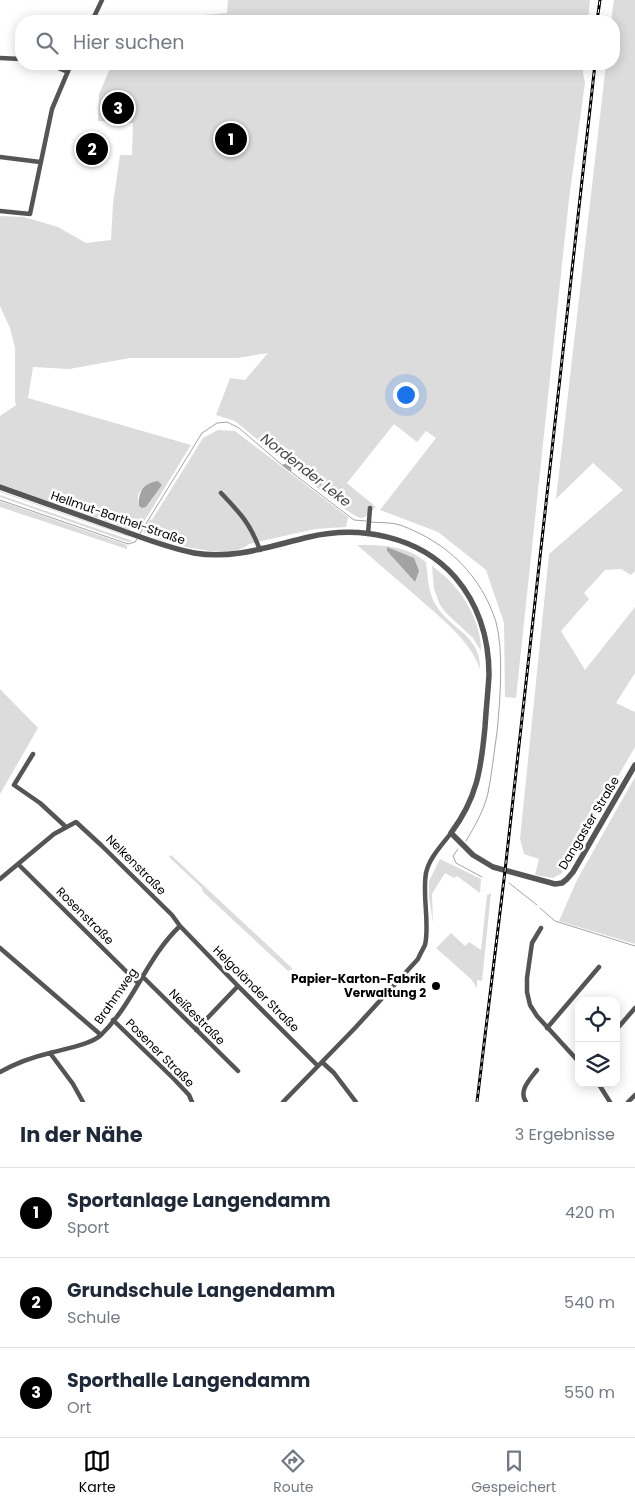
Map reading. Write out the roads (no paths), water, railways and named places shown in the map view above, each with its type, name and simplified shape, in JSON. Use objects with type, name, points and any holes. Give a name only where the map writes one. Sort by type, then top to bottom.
[{"type":"street","points":[[95,15],[102,0]]},
{"type":"street","points":[[0,58],[15,59]]},
{"type":"street","points":[[0,211],[30,214],[52,109],[68,72],[63,70]]},
{"type":"street","points":[[0,157],[40,162]]},
{"type":"street","name":"Hellmut-Barthel-Straße","points":[[0,488],[145,539],[178,549],[205,554],[234,555],[324,535],[358,533],[400,540],[425,552],[442,564],[472,599],[479,614],[489,658],[482,762],[479,778],[463,817],[451,834]]},
{"type":"street","points":[[221,493],[246,520],[260,550]]},
{"type":"street","points":[[368,534],[370,508]]},
{"type":"street","points":[[0,879],[54,834],[66,827],[40,803],[14,785],[33,754]]},
{"type":"street","name":"Dangaster Straße","points":[[451,834],[473,855],[493,867],[550,883],[562,883],[567,879],[635,765]]},
{"type":"street","name":"Nelkenstraße","points":[[66,827],[76,822],[108,851],[172,915],[180,926]]},
{"type":"street","points":[[283,1102],[355,1028],[418,959],[426,934],[426,872],[434,855],[451,834]]},
{"type":"street","name":"Rosenstraße","points":[[18,864],[138,983]]},
{"type":"street","name":"Brahmweg","points":[[0,1072],[20,1063],[90,1041],[101,1035],[162,946],[180,926]]},
{"type":"street","name":"Helgoländer Straße","points":[[180,926],[318,1066]]},
{"type":"street","points":[[541,928],[532,943],[527,978],[527,992],[530,1005],[547,1028],[575,1058]]},
{"type":"street","points":[[0,948],[101,1035]]},
{"type":"street","points":[[547,1028],[599,967]]},
{"type":"street","name":"Neißestraße","points":[[142,976],[238,1072]]},
{"type":"street","points":[[196,1030],[238,986]]},
{"type":"street","points":[[620,1025],[635,1008]]},
{"type":"street","name":"Posener Straße","points":[[113,1020],[174,1079],[189,1095],[192,1102]]},
{"type":"street","points":[[50,1053],[73,1084],[83,1102]]},
{"type":"street","points":[[322,1062],[334,1073],[356,1102]]},
{"type":"street","points":[[526,1102],[524,1098],[526,1085],[537,1070]]},
{"type":"street","points":[[601,1087],[610,1102]]},
{"type":"street","points":[[628,1102],[635,1095]]},
{"type":"water","points":[[272,442],[292,459],[313,471],[319,479],[321,486],[294,465],[291,472],[282,465],[289,462]]},
{"type":"water","points":[[158,481],[162,485],[146,507],[142,508],[139,506],[139,496],[145,486]]},
{"type":"water","points":[[387,547],[414,558],[419,571],[415,582],[387,551]]},
{"type":"waterway","name":"Nordender Leke","points":[[139,535],[202,433],[217,423],[227,422],[239,428],[282,465],[354,520],[366,521]]},
{"type":"waterway","name":"Nordender Leke","points":[[0,500],[128,544],[135,542],[137,539]]},
{"type":"waterway","name":"Nordender Leke","points":[[370,522],[400,525],[417,532],[447,551],[460,562],[481,589],[496,622],[500,647],[501,677],[493,762],[486,799],[479,818],[466,841]]},
{"type":"waterway","name":"Nordender Leke","points":[[458,849],[453,856],[456,863],[482,877]]},
{"type":"waterway","name":"Nordender Leke","points":[[509,883],[537,905]]},
{"type":"waterway","name":"Nordender Leke","points":[[540,908],[555,921],[635,946]]},
{"type":"railway","points":[[598,15],[600,0]]},
{"type":"railway","points":[[477,1102],[505,871],[594,70]]},
{"type":"place","name":"Sporthalle Langendamm","points":[[118,108]]},
{"type":"place","name":"Sportanlage Langendamm","points":[[231,139]]},
{"type":"place","name":"Grundschule Langendamm","points":[[92,149]]},
{"type":"place","name":"Papier-Karton-Fabrik Verwaltung 2","points":[[436,986]]}]
